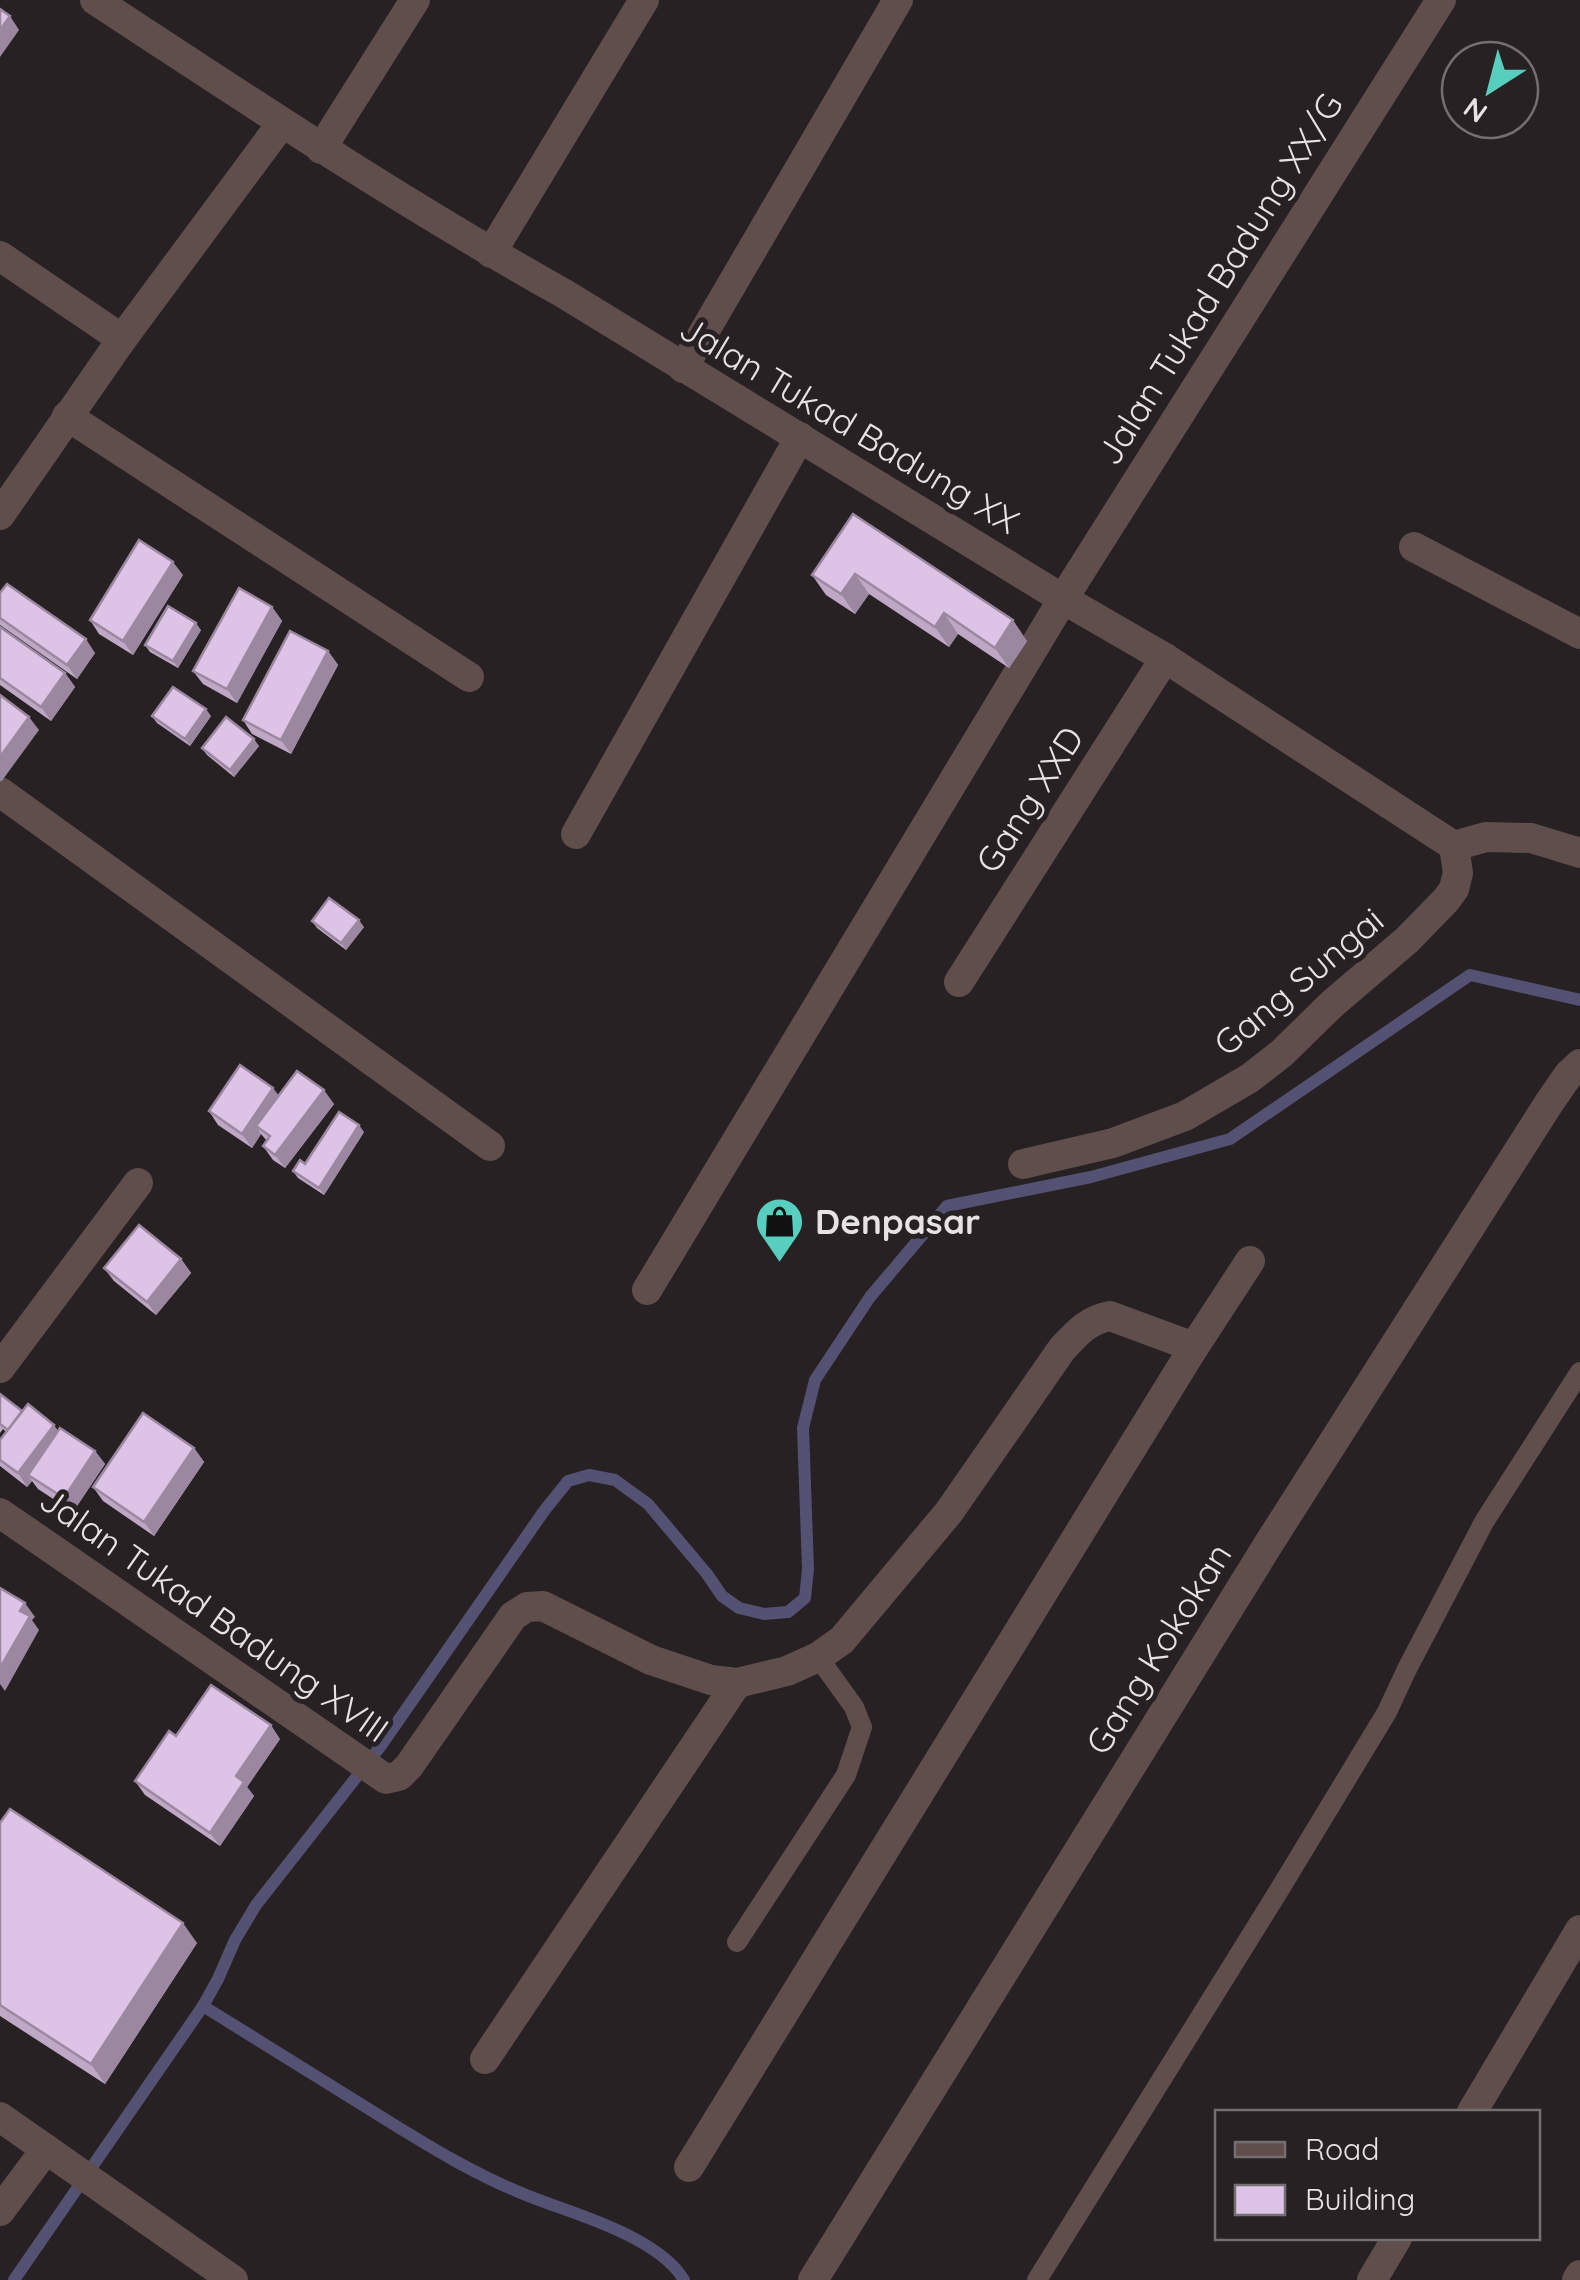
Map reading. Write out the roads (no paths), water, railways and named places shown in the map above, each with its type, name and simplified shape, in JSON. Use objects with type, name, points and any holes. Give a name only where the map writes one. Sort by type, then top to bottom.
[{"type":"street","points":[[321,149],[415,0]]},
{"type":"street","points":[[491,252],[644,0]]},
{"type":"street","points":[[683,368],[898,0]]},
{"type":"street","name":"Jalan Tukad Badung XX/G","points":[[648,1290],[1063,599],[1441,0]]},
{"type":"street","name":"Jalan Tukad Badung XX","points":[[107,3],[321,149],[1165,658],[1454,846]]},
{"type":"street","points":[[0,514],[122,339],[282,123]]},
{"type":"street","points":[[0,256],[122,339]]},
{"type":"street","points":[[67,416],[469,677]]},
{"type":"street","points":[[576,834],[800,437]]},
{"type":"street","points":[[1414,547],[1580,634]]},
{"type":"street","name":"Gang XXD","points":[[959,982],[1165,658]]},
{"type":"street","points":[[0,792],[490,1146]]},
{"type":"street","points":[[1454,846],[1486,837],[1531,838],[1580,853]]},
{"type":"street","name":"Gang Sungai","points":[[1023,1164],[1114,1143],[1185,1116],[1250,1078],[1407,940],[1446,900],[1458,874],[1454,846]]},
{"type":"street","name":"Gang Kokokan","points":[[813,2280],[1271,1540],[1549,1103],[1580,1064]]},
{"type":"street","points":[[0,1368],[138,1183]]},
{"type":"street","points":[[689,2167],[1250,1261]]},
{"type":"street","points":[[485,2059],[737,1683],[787,1670],[818,1657],[842,1640],[950,1512],[1062,1349],[1083,1326],[1110,1316],[1194,1347]]},
{"type":"street","name":"Jalan Tukad Badung XVIII","points":[[0,1513],[386,1779],[399,1776],[409,1766],[514,1616],[527,1607],[543,1606],[651,1660],[711,1680],[737,1683]]},
{"type":"street","points":[[1473,2110],[1580,1930]]},
{"type":"street","points":[[0,2117],[233,2280]]},
{"type":"street","points":[[0,2211],[57,2157]]},
{"type":"street","points":[[1372,2280],[1397,2240]]},
{"type":"lane","points":[[1036,2280],[1387,1712],[1406,1668],[1484,1522],[1580,1372]]},
{"type":"lane","points":[[737,1942],[846,1775],[862,1727],[854,1708],[818,1657]]},
{"type":"waterway","points":[[14,2280],[203,2006],[256,1905],[380,1747],[568,1481],[589,1475],[615,1480],[648,1504],[722,1596],[739,1608],[764,1614],[788,1612],[805,1598],[808,1569],[803,1428],[815,1380],[870,1297],[947,1206],[1091,1177],[1230,1139],[1470,975],[1580,1000]]},
{"type":"waterway","points":[[203,2006],[457,2162],[642,2242],[673,2266],[684,2280]]},
{"type":"place","name":"Denpasar","points":[[780,1264]]}]
